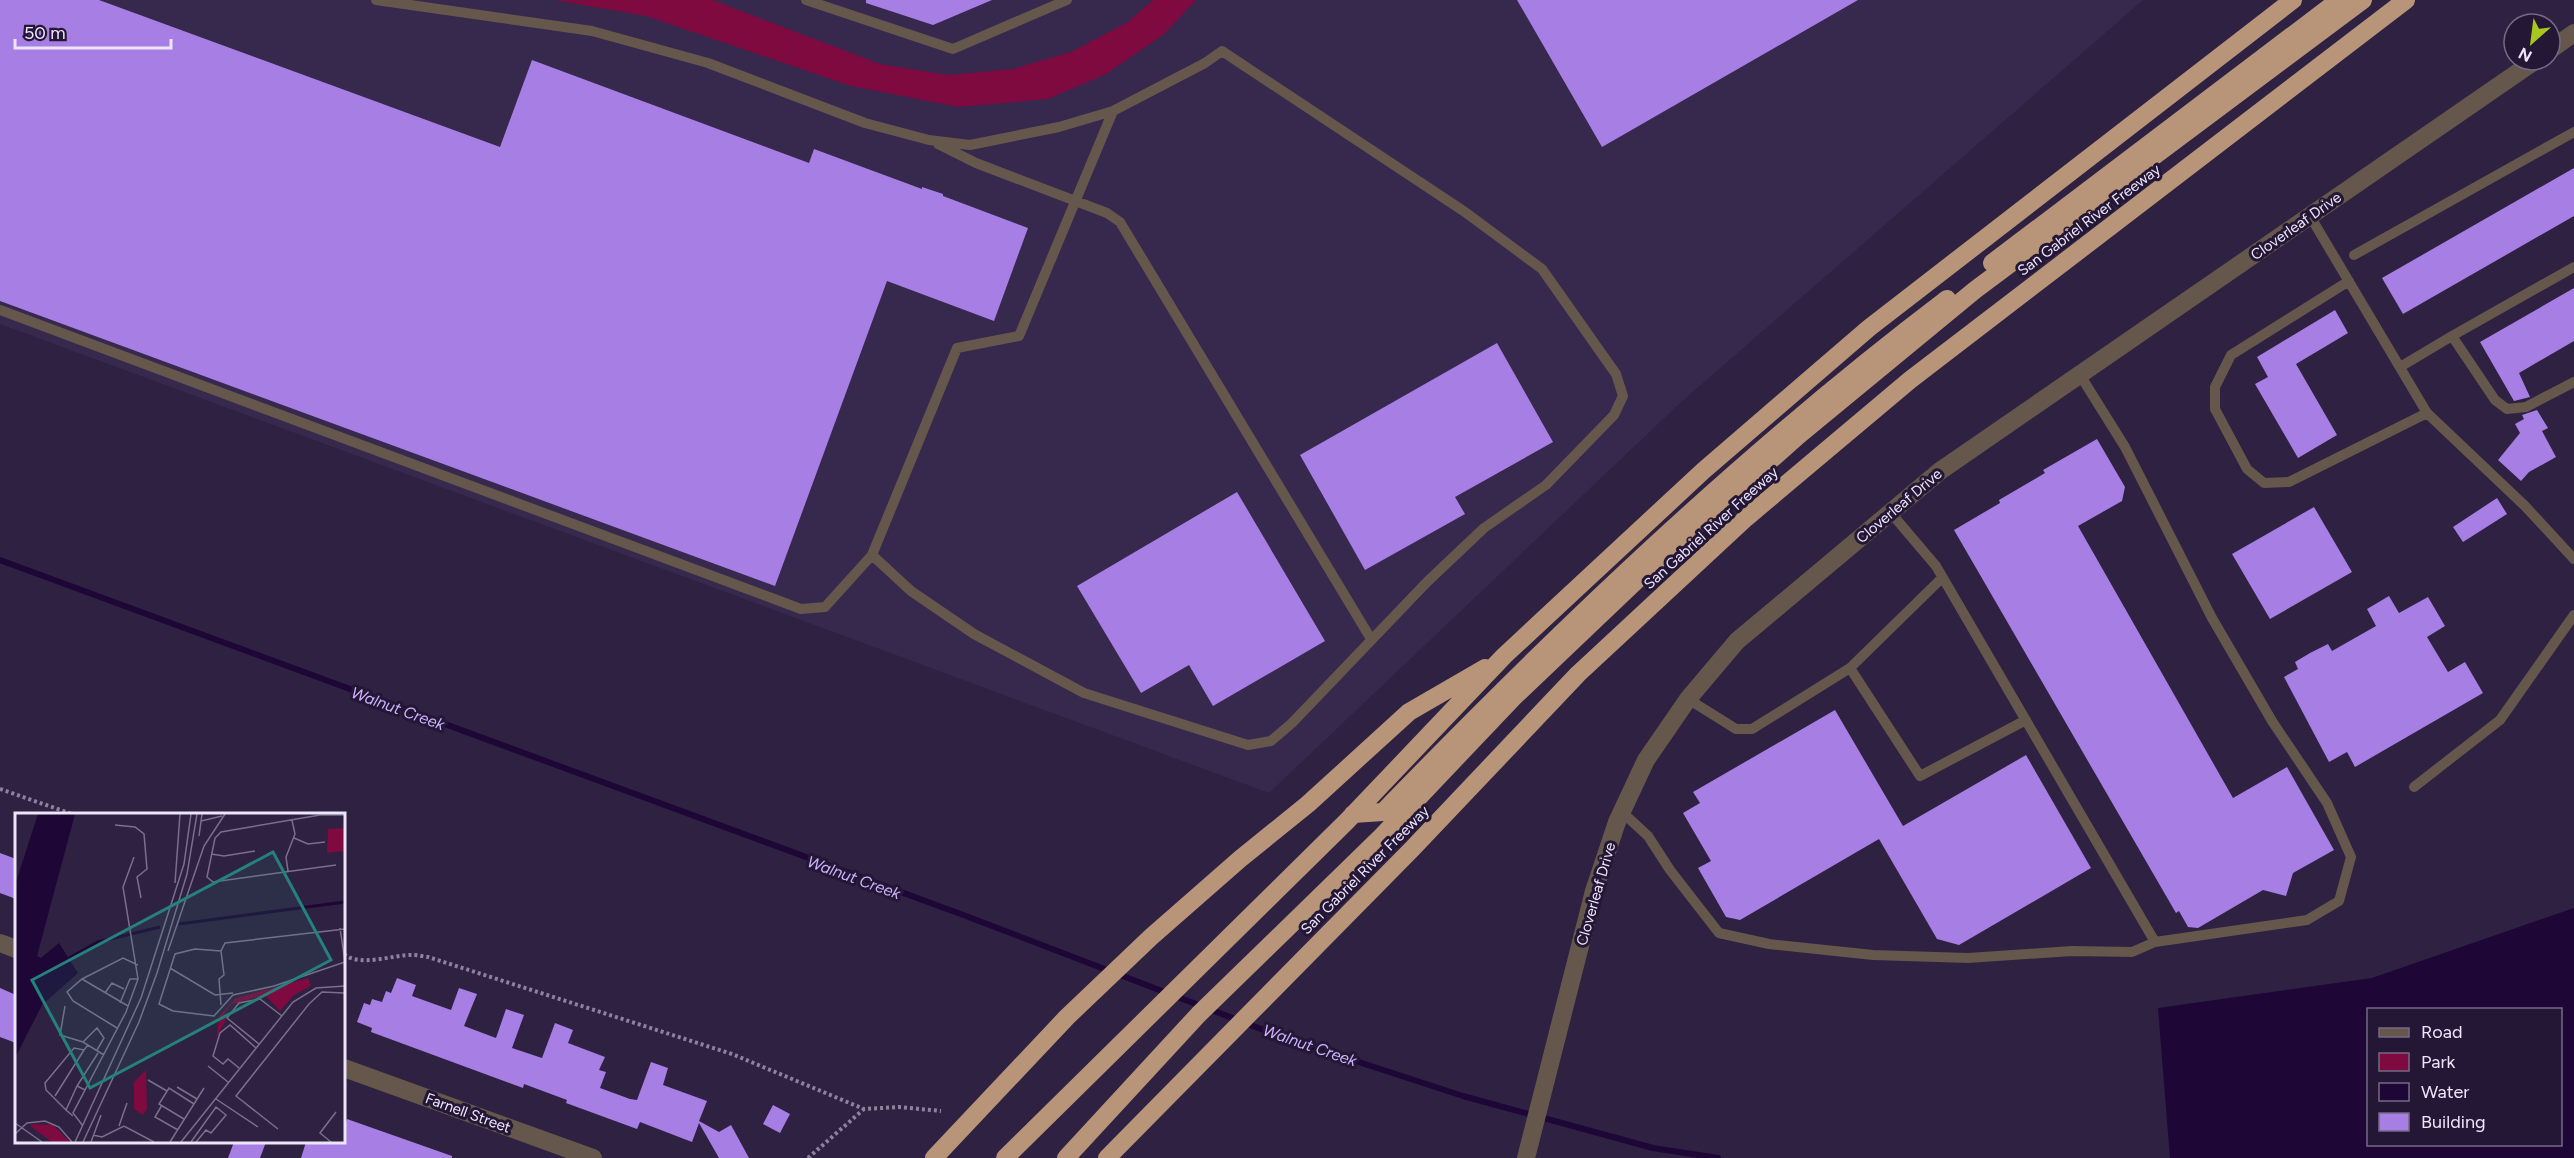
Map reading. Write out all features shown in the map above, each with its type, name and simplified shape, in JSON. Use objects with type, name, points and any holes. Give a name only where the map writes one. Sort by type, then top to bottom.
[{"type":"highway","points":[[1005,1158],[1350,817],[1504,656],[1703,471],[1869,328],[2292,0]]},
{"type":"highway","points":[[1350,817],[1383,812],[1480,712],[1619,577],[1699,503],[1876,352],[2124,161],[2339,0]]},
{"type":"highway","points":[[1066,1158],[1199,1014],[1382,836],[1513,698],[1658,560],[1799,435],[1975,290],[2363,0]]},
{"type":"highway","name":"San Gabriel River Freeway","points":[[1107,1158],[1412,849],[1578,674],[1746,518],[1910,380],[2406,0]]},
{"type":"highway","points":[[937,1156],[1067,1017],[1151,937],[1240,859],[1308,804],[1409,712],[1504,656]]},
{"type":"street","name":"Cloverleaf Drive","points":[[1526,1158],[1594,891],[1622,812],[1646,760],[1688,699],[1737,641],[1941,471],[2518,72]]},
{"type":"street","points":[[0,943],[15,949]]},
{"type":"street","name":"Farnell Street","points":[[345,1068],[593,1158]]},
{"type":"lane","points":[[376,0],[592,31],[708,63],[865,123],[929,140],[970,145],[1059,127],[1113,111],[1205,63],[1222,51],[1465,212],[1542,269],[1616,374],[1623,396],[1614,415],[1546,485],[1484,528],[1427,582],[1292,723],[1271,741],[1248,745],[1084,693],[974,634],[911,591],[872,555]]},
{"type":"lane","points":[[806,0],[953,49],[1067,0]]},
{"type":"lane","points":[[0,310],[801,609],[825,607],[872,555],[957,348],[1019,336],[1113,111]]},
{"type":"lane","points":[[2354,255],[2574,132]]},
{"type":"lane","points":[[929,140],[976,163],[1107,213],[1120,222],[1371,639]]},
{"type":"lane","points":[[2310,216],[2427,413],[2525,506],[2574,559]]},
{"type":"lane","points":[[2400,367],[2574,267]]},
{"type":"lane","points":[[2349,281],[2230,355],[2215,387],[2215,409],[2247,468],[2264,483],[2289,482],[2427,413]]},
{"type":"lane","points":[[2452,336],[2494,400],[2507,409],[2526,407],[2574,382]]},
{"type":"lane","points":[[1622,812],[1648,836],[1670,870],[1719,933],[1769,944],[1873,955],[1968,958],[2072,951],[2132,952],[2155,942],[2307,920],[2339,901],[2351,857],[2327,803],[2272,721],[2224,639],[2125,447],[2080,375]]},
{"type":"lane","points":[[1891,513],[1936,566],[2155,942]]},
{"type":"lane","points":[[1688,699],[1736,729],[1752,729],[1850,668],[1942,578]]},
{"type":"lane","points":[[2414,787],[2500,720],[2574,615]]},
{"type":"lane","points":[[1850,668],[1920,776],[2026,720]]},
{"type":"path","points":[[0,789],[69,813]]},
{"type":"path","points":[[345,955],[349,958],[378,960],[414,955],[428,957],[732,1054],[864,1109],[899,1107],[941,1111]]},
{"type":"path","points":[[808,1158],[864,1109]]},
{"type":"shaded area","points":[[0,0],[2143,0],[1679,404],[1269,793],[0,324]]},
{"type":"green space","points":[[555,0],[712,0],[880,64],[948,75],[1013,69],[1071,52],[1128,22],[1153,0],[1196,0],[1163,35],[1106,74],[1048,99],[958,107],[851,86],[646,16]]},
{"type":"water","points":[[2574,908],[2574,1158],[2170,1158],[2158,1008],[2372,978]]},
{"type":"building","points":[[0,0],[99,0],[500,147],[532,60],[809,163],[814,149],[922,189],[922,187],[943,194],[943,196],[1028,228],[994,321],[887,281],[775,586],[0,301]]},
{"type":"building","points":[[866,0],[992,0],[933,25],[866,3]]},
{"type":"building","points":[[1517,0],[1858,0],[1602,147]]},
{"type":"building","points":[[2574,168],[2574,216],[2403,314],[2382,278]]},
{"type":"building","points":[[2574,288],[2574,341],[2519,373],[2530,397],[2514,401],[2480,342]]},
{"type":"building","points":[[2335,310],[2348,333],[2296,364],[2337,435],[2298,458],[2255,384],[2268,377],[2257,357]]},
{"type":"building","points":[[1497,343],[1553,442],[1455,497],[1465,514],[1365,570],[1300,455]]},
{"type":"building","points":[[2537,410],[2548,428],[2542,431],[2556,457],[2529,472],[2521,481],[2498,460],[2520,433],[2515,424],[2524,419],[2522,415]]},
{"type":"building","points":[[2097,439],[2125,487],[2122,501],[2078,526],[2233,798],[2287,767],[2334,850],[2293,873],[2286,896],[2263,890],[2198,928],[2188,927],[2179,911],[2176,913],[1954,530],[2045,473],[2043,470]]},
{"type":"building","points":[[1237,492],[1325,641],[1213,706],[1189,665],[1141,693],[1077,586]]},
{"type":"building","points":[[2497,498],[2507,514],[2463,542],[2453,527]]},
{"type":"building","points":[[2314,507],[2352,572],[2270,619],[2232,554]]},
{"type":"building","points":[[2389,596],[2399,613],[2428,597],[2445,626],[2427,637],[2448,672],[2465,662],[2483,693],[2355,767],[2347,752],[2329,762],[2284,677],[2298,669],[2295,662],[2310,653],[2328,644],[2332,651],[2376,626],[2367,609]]},
{"type":"building","points":[[1835,710],[1903,826],[2026,755],[2091,868],[1959,945],[1937,939],[1879,839],[1740,920],[1726,917],[1698,868],[1711,861],[1683,813],[1700,803],[1693,792]]},
{"type":"building","points":[[0,853],[15,859],[15,899],[0,893]]},
{"type":"building","points":[[397,978],[416,985],[412,996],[451,1010],[459,988],[477,994],[464,1026],[496,1038],[506,1009],[524,1015],[512,1048],[542,1058],[555,1023],[573,1030],[568,1043],[605,1057],[599,1070],[606,1072],[600,1088],[630,1099],[637,1100],[651,1062],[668,1068],[663,1085],[707,1101],[699,1121],[719,1132],[731,1125],[749,1158],[719,1158],[699,1123],[692,1142],[640,1122],[637,1129],[566,1103],[567,1100],[524,1084],[523,1088],[371,1032],[372,1028],[357,1022],[364,1003],[370,1005],[372,999],[382,1002],[386,991],[391,993]]},
{"type":"building","points":[[0,988],[15,995],[15,1043],[0,1037]]},
{"type":"building","points":[[773,1105],[790,1114],[780,1133],[763,1124]]},
{"type":"building","points":[[347,1119],[452,1156],[452,1158],[301,1158],[306,1143],[345,1143]]},
{"type":"building","points":[[234,1143],[266,1143],[260,1158],[228,1158]]},
{"type":"waterway","name":"Walnut Creek","points":[[0,560],[966,916],[1282,1037],[1463,1096],[1653,1148],[1718,1158]]}]
